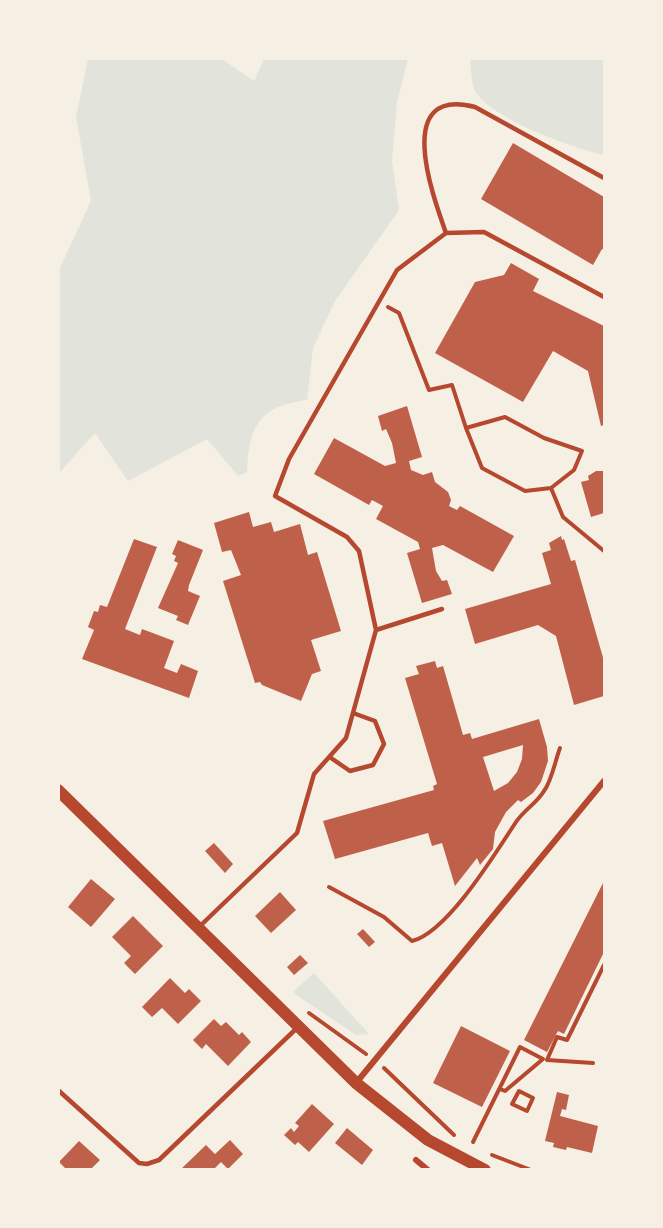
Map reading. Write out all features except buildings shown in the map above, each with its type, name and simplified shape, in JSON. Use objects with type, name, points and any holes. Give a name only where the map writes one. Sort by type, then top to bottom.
[{"type":"main road","points":[[58,790],[356,1083],[428,1140],[485,1170]]},
{"type":"street","points":[[356,1083],[604,781]]},
{"type":"street","points":[[416,1160],[428,1170]]},
{"type":"lane","points":[[447,233],[436,205],[425,157],[425,128],[437,108],[454,102],[475,107],[604,178]]},
{"type":"lane","points":[[197,929],[297,833],[314,774],[331,758],[346,738],[376,630],[359,551],[348,537],[275,496],[289,459],[397,270],[447,233],[484,231],[604,297]]},
{"type":"lane","points":[[376,630],[442,609]]},
{"type":"lane","points":[[331,758],[350,771],[373,765],[384,744],[375,721],[353,713]]},
{"type":"lane","points":[[58,1090],[139,1163],[147,1164],[159,1160],[298,1027]]},
{"type":"path","points":[[378,301],[399,313],[429,390],[452,385],[466,428],[482,468],[525,492],[551,488],[574,470],[582,451],[544,438],[505,417],[466,428]]},
{"type":"path","points":[[551,488],[563,517],[604,551]]},
{"type":"path","points":[[329,887],[384,917],[412,941],[419,939],[452,911],[496,855],[518,820],[545,791],[560,748]]},
{"type":"path","points":[[505,1091],[545,1059],[557,1037],[567,1040],[604,965]]},
{"type":"path","points":[[306,1011],[374,1059],[462,1140]]},
{"type":"path","points":[[478,1150],[472,1144],[520,1047],[545,1059],[593,1063]]},
{"type":"path","points":[[500,1089],[515,1097]]},
{"type":"path","points":[[519,1091],[533,1098],[526,1111],[512,1104],[515,1097],[519,1091]]},
{"type":"path","points":[[488,1154],[531,1170]]},
{"type":"shaded area","points":[[88,59],[222,59],[254,81],[264,59],[408,59],[397,103],[392,161],[399,210],[335,301],[313,348],[307,400],[278,407],[267,413],[254,431],[250,442],[247,472],[238,476],[207,439],[128,481],[95,433],[59,473],[59,270],[91,201],[76,117]]},
{"type":"shaded area","points":[[470,59],[604,59],[604,155],[534,131],[484,102],[475,91]]},
{"type":"shaded area","points":[[314,973],[369,1034],[356,1035],[295,994],[294,991]]}]
